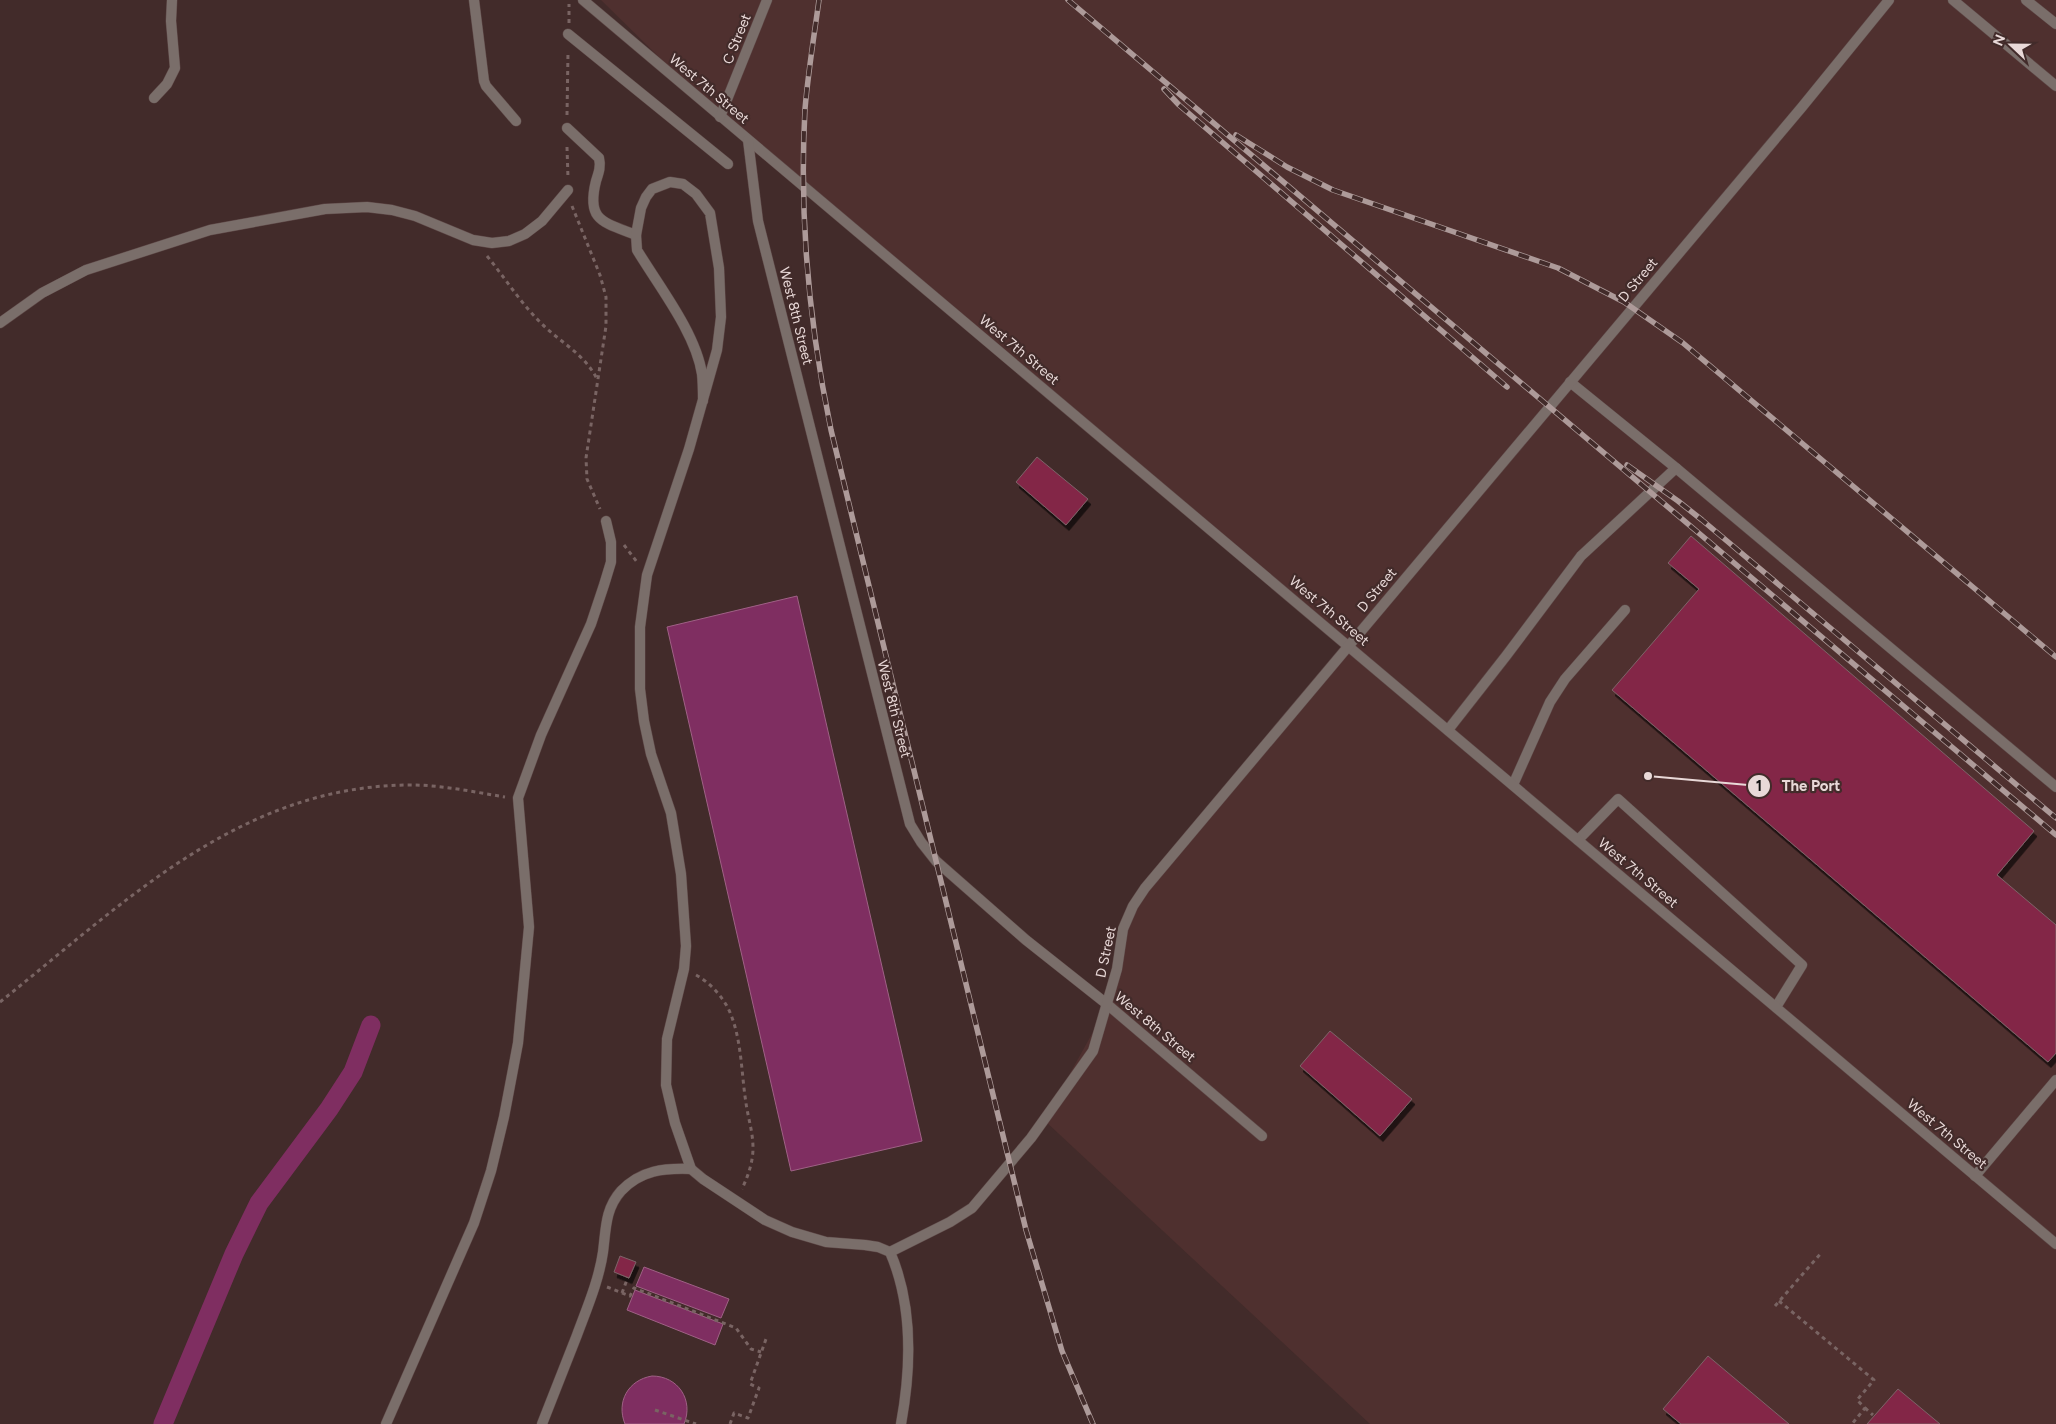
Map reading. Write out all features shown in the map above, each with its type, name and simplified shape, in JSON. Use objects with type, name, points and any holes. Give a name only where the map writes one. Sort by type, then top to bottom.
[{"type":"street","points":[[154,98],[167,84],[175,68],[171,21],[172,0]]},
{"type":"street","points":[[474,0],[484,81],[486,86],[516,120]]},
{"type":"street","name":"West 7th Street","points":[[583,0],[2056,1244]]},
{"type":"street","name":"C Street","points":[[720,117],[767,0]]},
{"type":"street","name":"D Street","points":[[890,1252],[950,1222],[972,1208],[1031,1138],[1093,1051],[1108,1005],[1124,929],[1133,906],[1145,888],[1802,107],[1889,0]]},
{"type":"street","points":[[1953,0],[2056,86]]},
{"type":"street","points":[[2026,0],[2056,24]]},
{"type":"street","points":[[568,34],[728,164]]},
{"type":"street","points":[[567,128],[599,158],[601,164],[592,202],[594,211],[599,219],[636,235]]},
{"type":"street","name":"West 8th Street","points":[[748,140],[758,222],[910,824],[936,861],[957,880],[1026,940],[1108,1005],[1262,1136]]},
{"type":"street","points":[[691,1169],[675,1123],[666,1085],[667,1039],[684,968],[686,946],[679,856],[671,813],[651,754],[644,722],[640,689],[640,651],[647,574],[689,449],[703,401],[717,350],[720,317],[719,268],[710,213],[696,194],[683,184],[670,182],[652,189],[646,197],[641,208],[636,235],[637,250],[688,332],[697,353],[702,374],[703,401]]},
{"type":"street","points":[[0,323],[42,293],[86,270],[210,230],[315,211],[367,207],[392,210],[414,216],[473,240],[492,243],[509,241],[525,234],[542,221],[568,190]]},
{"type":"street","points":[[1570,382],[1676,468],[2056,787]]},
{"type":"street","points":[[1448,730],[1580,556],[1676,468]]},
{"type":"street","points":[[386,1424],[474,1223],[491,1171],[504,1117],[518,1042],[529,927],[518,798],[541,735],[591,624],[604,585],[611,562],[611,542],[606,520]]},
{"type":"street","points":[[1513,785],[1550,702],[1566,679],[1625,610]]},
{"type":"street","points":[[1578,840],[1618,799],[1802,964],[1776,1007]]},
{"type":"street","points":[[1975,1176],[2056,1080]]},
{"type":"street","points":[[542,1424],[596,1283],[607,1215],[620,1192],[630,1183],[654,1170],[669,1168],[691,1169],[765,1220],[792,1232],[826,1242],[878,1247],[890,1252],[901,1286],[907,1334],[906,1394],[901,1424]]},
{"type":"path","points":[[569,0],[568,190],[574,215],[600,275],[606,297],[606,326],[586,458],[587,479],[606,520]]},
{"type":"path","points":[[473,240],[531,313],[578,353],[597,379]]},
{"type":"path","points":[[0,1002],[179,862],[215,838],[284,807],[331,794],[411,785],[518,798]]},
{"type":"path","points":[[684,968],[703,979],[716,992],[728,1008],[736,1029],[753,1150],[748,1177],[735,1200]]},
{"type":"path","points":[[1775,1306],[1822,1252]]},
{"type":"path","points":[[622,1293],[628,1278]]},
{"type":"path","points":[[596,1283],[630,1296],[634,1288],[736,1328],[751,1349],[761,1352]]},
{"type":"path","points":[[1779,1301],[1874,1380],[1856,1400],[1873,1415]]},
{"type":"path","points":[[730,1424],[734,1413],[748,1418],[759,1388],[750,1384],[766,1339]]},
{"type":"path","points":[[1852,1424],[1865,1408]]},
{"type":"path","points":[[654,1410],[696,1424]]},
{"type":"shaded area","points":[[601,0],[2056,0],[2056,1424],[1370,1424],[1044,1120],[1108,1005],[1133,906],[1348,645],[720,117]]},
{"type":"shaded area","points":[[797,596],[922,1141],[791,1171],[667,627]]},
{"type":"shaded area","points":[[644,1267],[729,1299],[721,1318],[636,1286]]},
{"type":"shaded area","points":[[635,1290],[723,1324],[715,1345],[627,1310]]},
{"type":"shaded area","points":[[652,1376],[669,1380],[681,1391],[687,1406],[684,1424],[625,1424],[622,1408],[626,1393],[636,1382]]},
{"type":"building","points":[[1037,457],[1088,499],[1066,525],[1016,482]]},
{"type":"building","points":[[1691,536],[2034,831],[1997,875],[2056,925],[2056,1053],[2048,1062],[1612,690],[1699,589],[1668,563]]},
{"type":"building","points":[[1330,1031],[1412,1099],[1380,1136],[1300,1066]]},
{"type":"building","points":[[620,1256],[636,1262],[629,1278],[614,1272]]},
{"type":"building","points":[[1708,1356],[1789,1424],[1681,1424],[1663,1409]]},
{"type":"building","points":[[1898,1389],[1940,1424],[1867,1424]]},
{"type":"waterway","points":[[163,1424],[234,1254],[259,1203],[329,1109],[353,1072],[371,1025]]},
{"type":"railway","points":[[819,0],[805,109],[803,190],[808,271],[823,390],[831,430],[1026,1230],[1062,1351],[1093,1424]]},
{"type":"railway","points":[[1068,0],[2056,835]]},
{"type":"railway","points":[[1164,89],[1179,105],[1507,387]]},
{"type":"railway","points":[[1236,135],[1287,167],[1333,190],[1558,268],[1624,302],[1683,343],[2056,657]]},
{"type":"railway","points":[[1627,465],[1702,520],[2056,818]]},
{"type":"place","name":"The Port","points":[[1648,776]]}]
